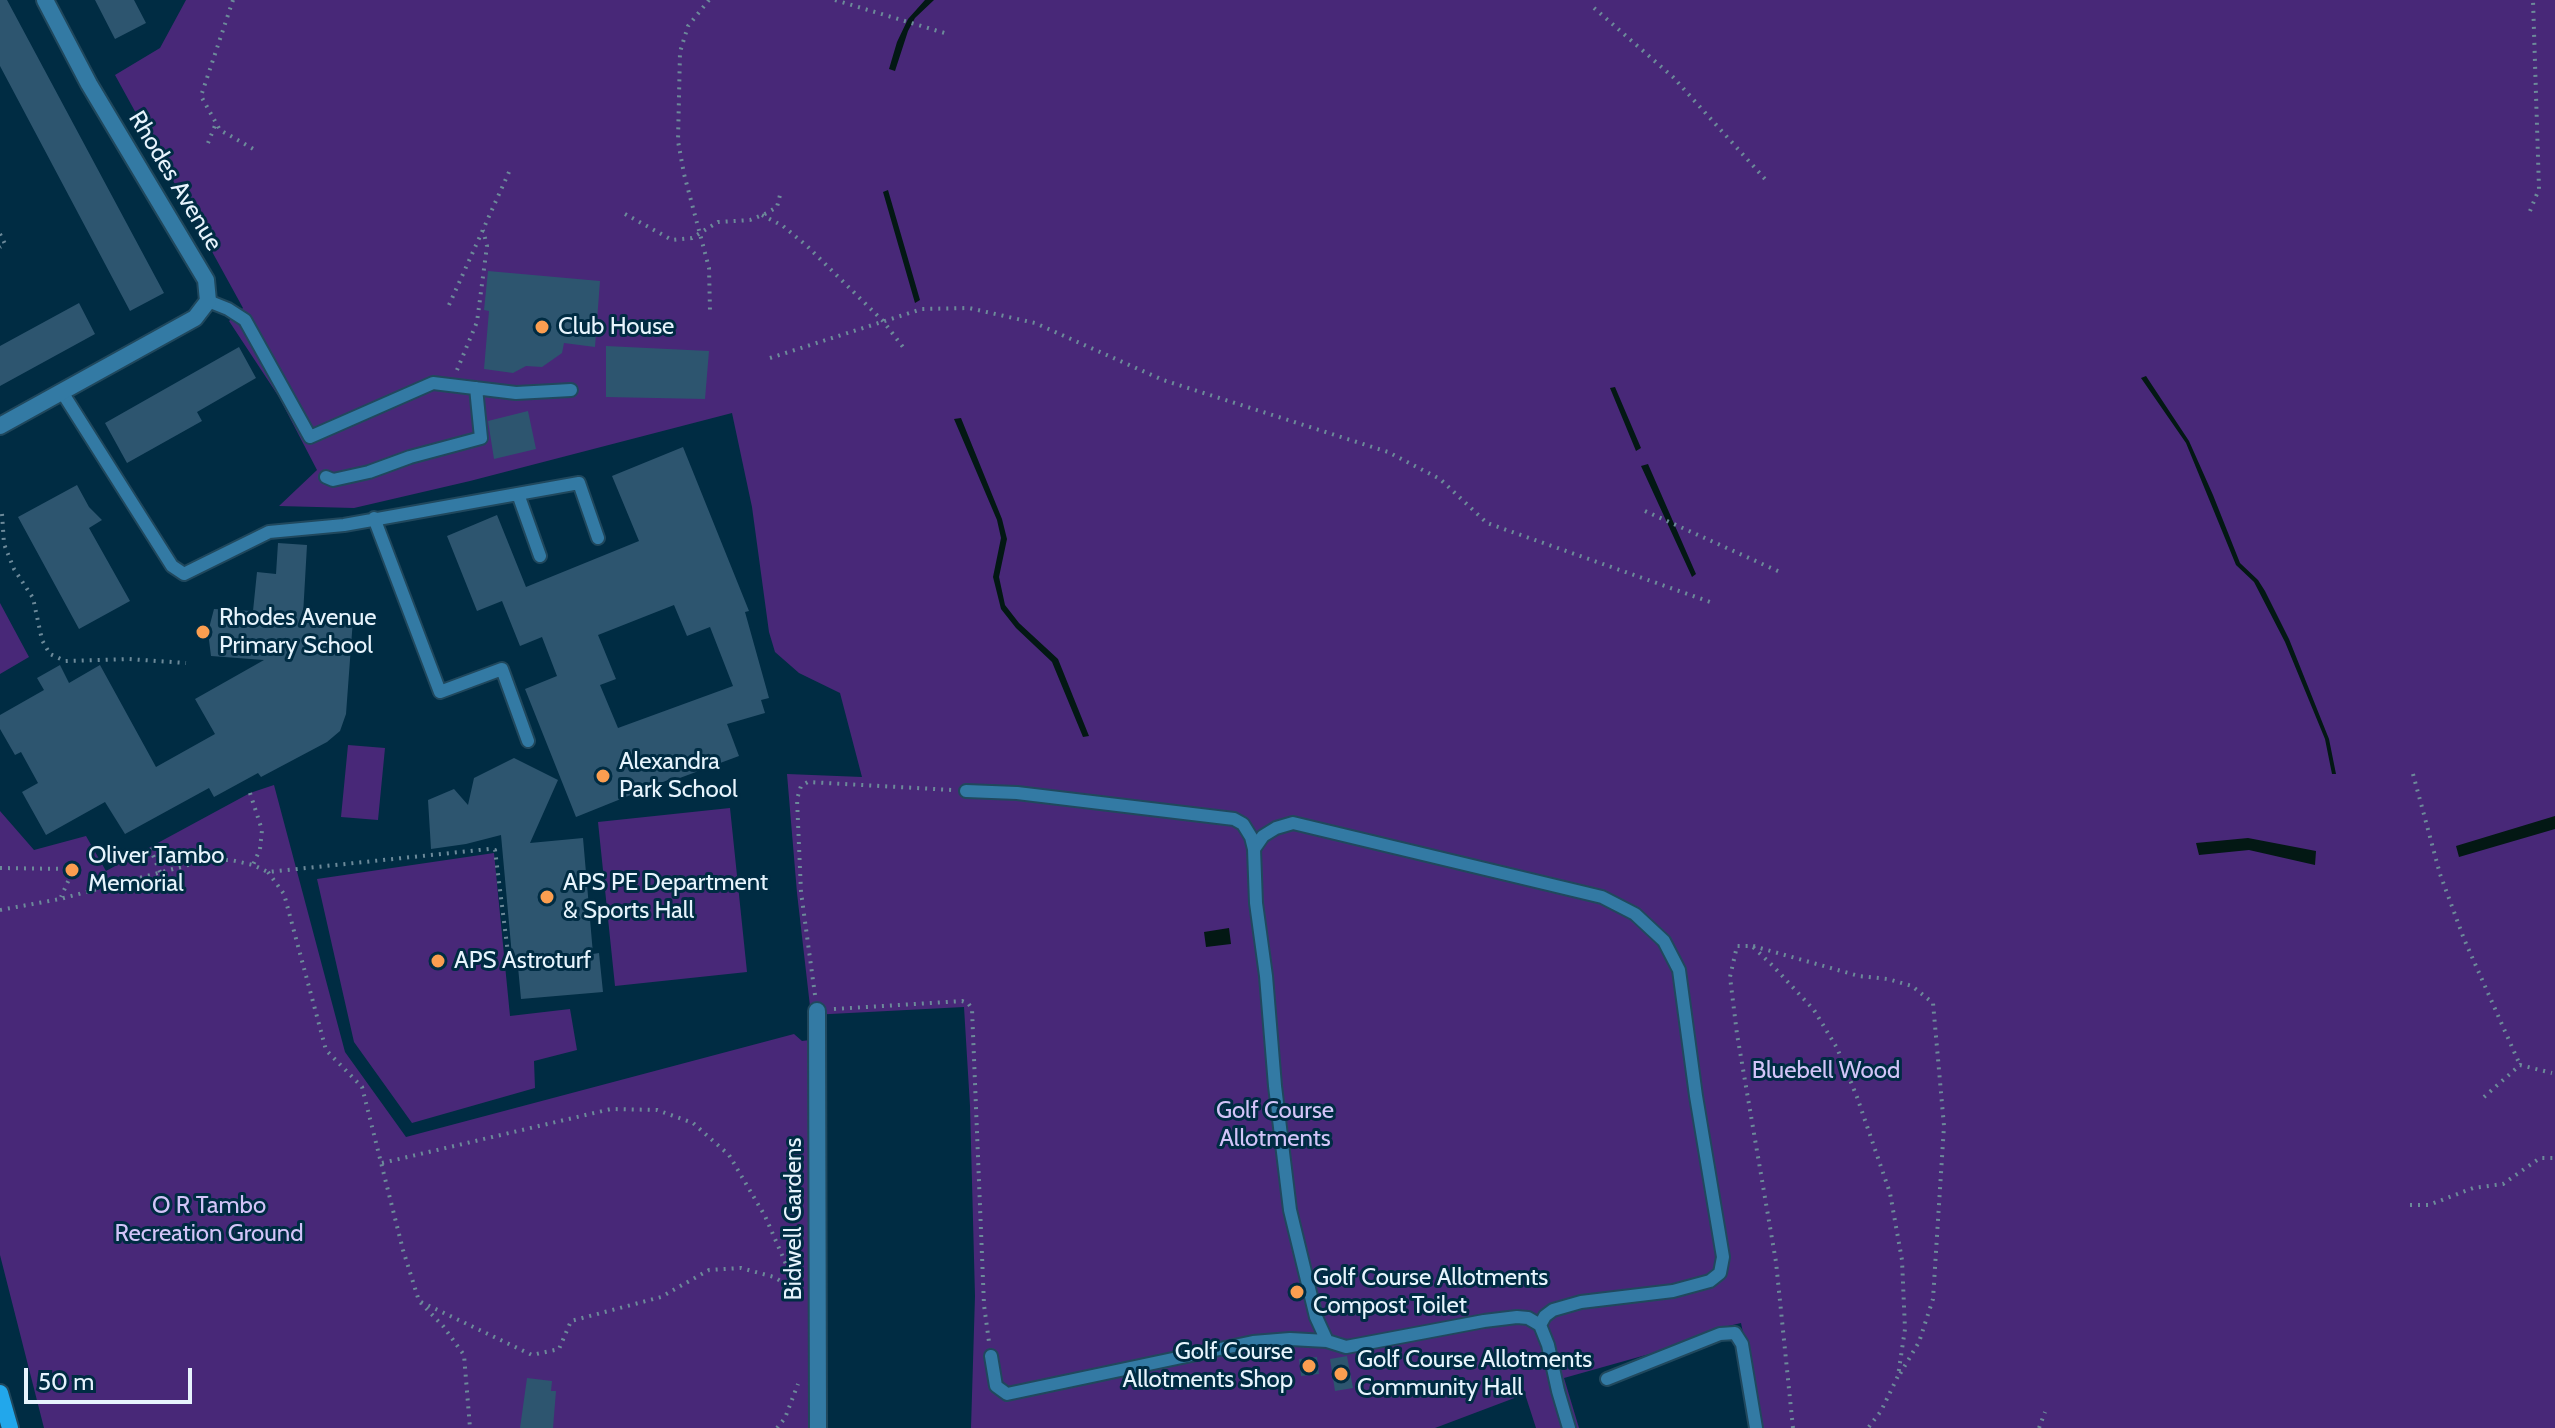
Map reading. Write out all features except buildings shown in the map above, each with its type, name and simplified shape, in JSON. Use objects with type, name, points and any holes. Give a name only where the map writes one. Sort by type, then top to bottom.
[{"type":"main road","points":[[0,1393],[7,1424]]},
{"type":"street","name":"Rhodes Avenue","points":[[45,0],[89,84],[206,280],[208,301]]},
{"type":"street","points":[[0,426],[195,318],[208,301]]},
{"type":"street","name":"Bidwell Gardens","points":[[817,1011],[818,1428]]},
{"type":"lane","points":[[208,301],[245,320],[310,437],[433,383],[516,393],[571,390]]},
{"type":"lane","points":[[326,477],[333,480],[355,475],[481,438],[476,388]]},
{"type":"lane","points":[[62,392],[172,566],[184,574],[269,532],[344,525],[579,483],[598,538]]},
{"type":"lane","points":[[518,494],[540,556]]},
{"type":"lane","points":[[374,518],[440,692],[502,669],[528,741]]},
{"type":"lane","points":[[966,791],[1017,793],[1234,819],[1243,824],[1254,849],[1256,903],[1290,1210],[1316,1317],[1327,1341]]},
{"type":"lane","points":[[991,1356],[996,1386],[1007,1394],[1253,1342],[1290,1339],[1327,1341],[1346,1347],[1517,1317],[1581,1302],[1673,1291],[1710,1281],[1720,1273],[1723,1257],[1679,970],[1664,941],[1635,914],[1602,897],[1293,823],[1263,836],[1254,849]]},
{"type":"lane","points":[[1540,1325],[1553,1310]]},
{"type":"lane","points":[[1517,1317],[1528,1318],[1540,1325],[1569,1428]]},
{"type":"lane","points":[[1607,1379],[1720,1334],[1735,1333],[1742,1344],[1756,1428]]},
{"type":"path","points":[[233,0],[201,96],[220,130],[257,151]]},
{"type":"path","points":[[709,0],[688,26],[680,52],[678,141],[709,268],[710,311]]},
{"type":"path","points":[[835,0],[948,34]]},
{"type":"path","points":[[2530,211],[2539,189],[2533,0]]},
{"type":"path","points":[[1594,8],[1673,77],[1765,179]]},
{"type":"path","points":[[208,143],[216,123]]},
{"type":"path","points":[[449,305],[509,172]]},
{"type":"path","points":[[625,214],[672,240],[692,238],[718,222],[750,220],[762,215],[777,207],[780,195]]},
{"type":"path","points":[[762,215],[783,226],[807,246],[883,321],[906,351]]},
{"type":"path","points":[[451,385],[477,322],[487,246],[483,230]]},
{"type":"path","points":[[0,234],[5,244],[0,247]]},
{"type":"path","points":[[770,358],[922,309],[969,308],[1035,323],[1163,380],[1388,452],[1440,479],[1487,523],[1713,603]]},
{"type":"path","points":[[1645,511],[1780,572]]},
{"type":"path","points":[[2,514],[4,544],[14,569],[33,598],[42,640],[50,654],[65,661],[128,659],[186,663]]},
{"type":"path","points":[[2413,774],[2440,874],[2464,939],[2520,1065]]},
{"type":"path","points":[[966,791],[808,782],[801,786],[797,799],[801,892],[817,1011],[962,1001],[972,1009],[984,1305],[991,1356]]},
{"type":"path","points":[[250,793],[262,830],[260,849],[253,865]]},
{"type":"path","points":[[150,848],[160,872]]},
{"type":"path","points":[[268,872],[495,850],[509,961]]},
{"type":"path","points":[[0,910],[60,899],[207,860],[231,860],[268,872],[284,894],[326,1050],[362,1087],[419,1301],[443,1326],[464,1355],[470,1428]]},
{"type":"path","points":[[283,870],[298,871],[311,866]]},
{"type":"path","points":[[0,868],[67,869],[70,877],[60,899]]},
{"type":"path","points":[[1793,1428],[1776,1262],[1730,977],[1737,946],[1752,946],[1859,976],[1888,979],[1912,986],[1933,1003],[1944,1126],[1933,1299],[1919,1342],[1869,1428]]},
{"type":"path","points":[[1752,946],[1814,1010],[1837,1048],[1881,1166],[1890,1193],[1902,1260],[1905,1329],[1898,1376]]},
{"type":"path","points":[[2520,1065],[2552,1073]]},
{"type":"path","points":[[2484,1097],[2520,1065]]},
{"type":"path","points":[[382,1163],[611,1109],[657,1110],[693,1123],[729,1155],[765,1216],[797,1297]]},
{"type":"path","points":[[2410,1205],[2429,1205],[2473,1188],[2503,1184],[2540,1158],[2555,1158]]},
{"type":"path","points":[[419,1301],[532,1355],[559,1349],[571,1321],[661,1297],[709,1270],[741,1268],[774,1277],[795,1290]]},
{"type":"path","points":[[777,1428],[785,1418],[799,1382],[799,1397]]},
{"type":"path","points":[[2039,1428],[2045,1412]]},
{"type":"green space","points":[[186,0],[2555,0],[2555,1428],[1763,1428],[1741,1323],[1653,1353],[1564,1378],[1579,1428],[1536,1428],[1525,1394],[1435,1428],[971,1428],[975,1296],[964,1007],[811,1015],[787,774],[862,777],[840,693],[799,673],[775,652],[769,632],[752,507],[732,413],[354,508],[279,506],[317,470],[279,397],[229,321],[243,308],[115,75],[160,48]]},
{"type":"green space","points":[[0,603],[29,657],[0,674]]},
{"type":"green space","points":[[348,745],[385,748],[378,820],[341,817]]},
{"type":"green space","name":"O R Tambo Recreation Ground","points":[[274,785],[345,1052],[406,1137],[794,1034],[802,1041],[818,1039],[818,1428],[44,1428],[0,1255],[0,811],[34,850],[86,836],[106,871],[250,793]]},
{"type":"green space","points":[[730,808],[747,972],[615,986],[598,822]]},
{"type":"green space","points":[[494,853],[510,1016],[570,1009],[577,1050],[534,1061],[535,1088],[412,1123],[354,1042],[317,879]]},
{"type":"shaded area","points":[[925,0],[934,0],[915,18],[895,71],[889,69],[908,19]]},
{"type":"shaded area","points":[[888,190],[920,300],[915,303],[883,192]]},
{"type":"shaded area","points":[[2146,376],[2189,441],[2240,563],[2258,580],[2289,639],[2329,739],[2336,774],[2332,774],[2325,739],[2285,642],[2254,582],[2236,565],[2186,443],[2141,378]]},
{"type":"shaded area","points":[[1615,387],[1641,448],[1636,451],[1610,388]]},
{"type":"shaded area","points":[[961,418],[1002,519],[1007,539],[999,577],[1005,605],[1019,623],[1058,659],[1089,736],[1083,737],[1052,662],[1001,609],[993,577],[1001,538],[997,520],[954,419]]},
{"type":"shaded area","points":[[1648,464],[1696,574],[1692,577],[1641,466]]},
{"type":"shaded area","points":[[2555,816],[2555,829],[2459,857],[2456,846]]},
{"type":"shaded area","points":[[2248,838],[2316,851],[2315,865],[2249,850],[2199,855],[2196,843]]},
{"type":"shaded area","points":[[1229,928],[1231,944],[1206,947],[1204,932]]},
{"type":"place","name":"Club House","points":[[542,327]]},
{"type":"place","name":"Rhodes Avenue Primary School","points":[[203,632]]},
{"type":"place","name":"Alexandra Park School","points":[[603,776]]},
{"type":"place","name":"Oliver Tambo Memorial","points":[[72,870]]},
{"type":"place","name":"APS PE Department & Sports Hall","points":[[547,897]]},
{"type":"place","name":"APS Astroturf","points":[[438,961]]},
{"type":"place","name":"Golf Course Allotments Compost Toilet","points":[[1297,1292]]},
{"type":"place","name":"Golf Course Allotments Shop","points":[[1309,1366]]},
{"type":"place","name":"Golf Course Allotments Community Hall","points":[[1341,1374]]},
{"type":"park label","name":"Bluebell Wood","points":[[1826,1071]]},
{"type":"park label","name":"Golf Course Allotments","points":[[1275,1125]]}]
